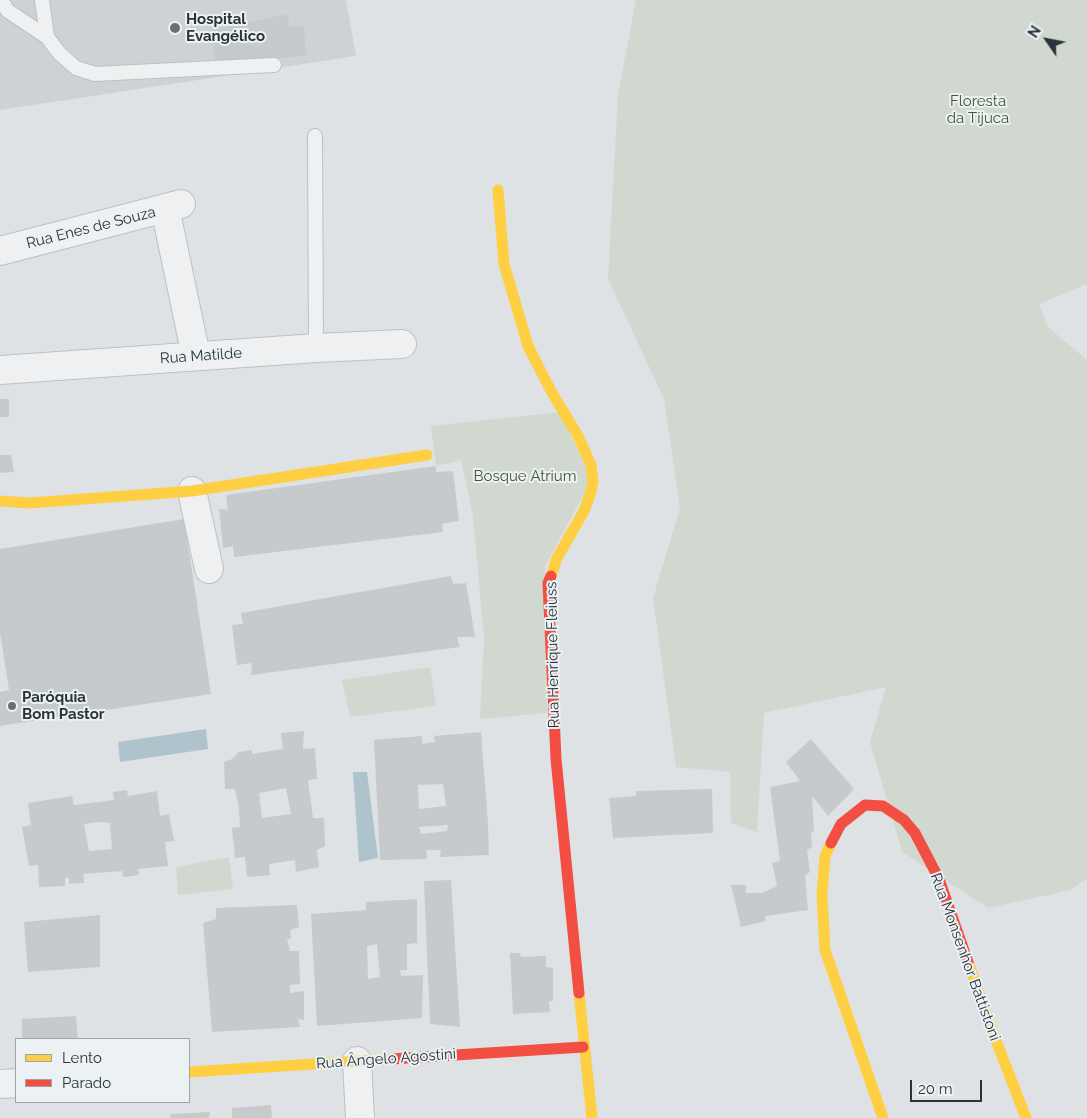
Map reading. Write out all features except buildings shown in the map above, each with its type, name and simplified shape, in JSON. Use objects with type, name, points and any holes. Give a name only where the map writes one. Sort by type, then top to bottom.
[{"type":"street","name":"Rua Henrique Fleiuss","points":[[498,190],[504,264],[528,346],[551,391],[578,436],[590,465],[593,481],[592,492],[557,558],[548,583],[556,760],[592,1118]]},
{"type":"street","name":"Rua Enes de Souza","points":[[0,251],[173,206],[196,356]]},
{"type":"street","name":"Rua Matilde","points":[[0,370],[316,348],[402,344]]},
{"type":"street","points":[[0,501],[30,503],[179,491],[192,492],[427,455]]},
{"type":"street","points":[[192,492],[209,569]]},
{"type":"street","name":"Rua Monsenhor Battistoni","points":[[883,1118],[825,950],[822,905],[825,856],[841,824],[865,806],[883,806],[904,820],[915,833],[939,879],[990,1026],[1026,1118]]},
{"type":"street","name":"Rua Ângelo Agostini","points":[[190,1072],[584,1047]]},
{"type":"street","points":[[357,1061],[360,1118]]},
{"type":"street","points":[[0,1084],[15,1083]]},
{"type":"lane","points":[[1,0],[8,10],[48,37],[60,54],[76,68],[95,74],[274,65]]},
{"type":"lane","points":[[42,0],[48,37]]},
{"type":"lane","points":[[315,136],[316,348]]},
{"type":"shaded area","name":"Hospital Evangélico","points":[[0,0],[346,0],[356,56],[0,110]]},
{"type":"green space","name":"Floresta da Tijuca","points":[[636,0],[1087,0],[1087,284],[1039,304],[1048,327],[1087,360],[1087,878],[1071,890],[988,908],[902,852],[870,742],[886,687],[764,713],[757,832],[731,823],[730,772],[676,767],[653,598],[680,508],[664,399],[608,279],[618,94]]},
{"type":"green space","name":"Bosque Atrium","points":[[559,412],[592,479],[545,566],[547,713],[480,719],[484,639],[473,516],[461,460],[436,466],[431,426]]},
{"type":"green space","points":[[430,667],[436,706],[350,717],[342,680]]},
{"type":"green space","points":[[229,857],[233,889],[178,895],[176,867]]},
{"type":"water","points":[[206,729],[208,749],[120,762],[118,742]]},
{"type":"water","points":[[353,772],[367,772],[378,858],[359,862]]},
{"type":"traffic: slow","points":[[498,190],[504,264],[528,346],[551,391],[578,436],[591,465],[593,481],[591,492],[584,511],[557,558],[551,576]]},
{"type":"traffic: slow","points":[[0,501],[30,503],[192,491],[427,455]]},
{"type":"traffic: slow","points":[[831,843],[825,856],[822,895],[825,950],[883,1118]]},
{"type":"traffic: slow","points":[[968,962],[1026,1118]]},
{"type":"traffic: slow","points":[[579,993],[592,1118]]},
{"type":"traffic: slow","points":[[190,1072],[392,1059]]},
{"type":"traffic: jam","points":[[551,576],[548,583],[556,759],[579,993]]},
{"type":"traffic: jam","points":[[831,843],[841,824],[865,805],[883,806],[904,820],[915,833],[939,879],[968,962]]},
{"type":"traffic: jam","points":[[392,1059],[583,1047]]},
{"type":"place","name":"Hospital Evangélico","points":[[175,28]]},
{"type":"place","name":"Paróquia Bom Pastor","points":[[12,706]]}]
